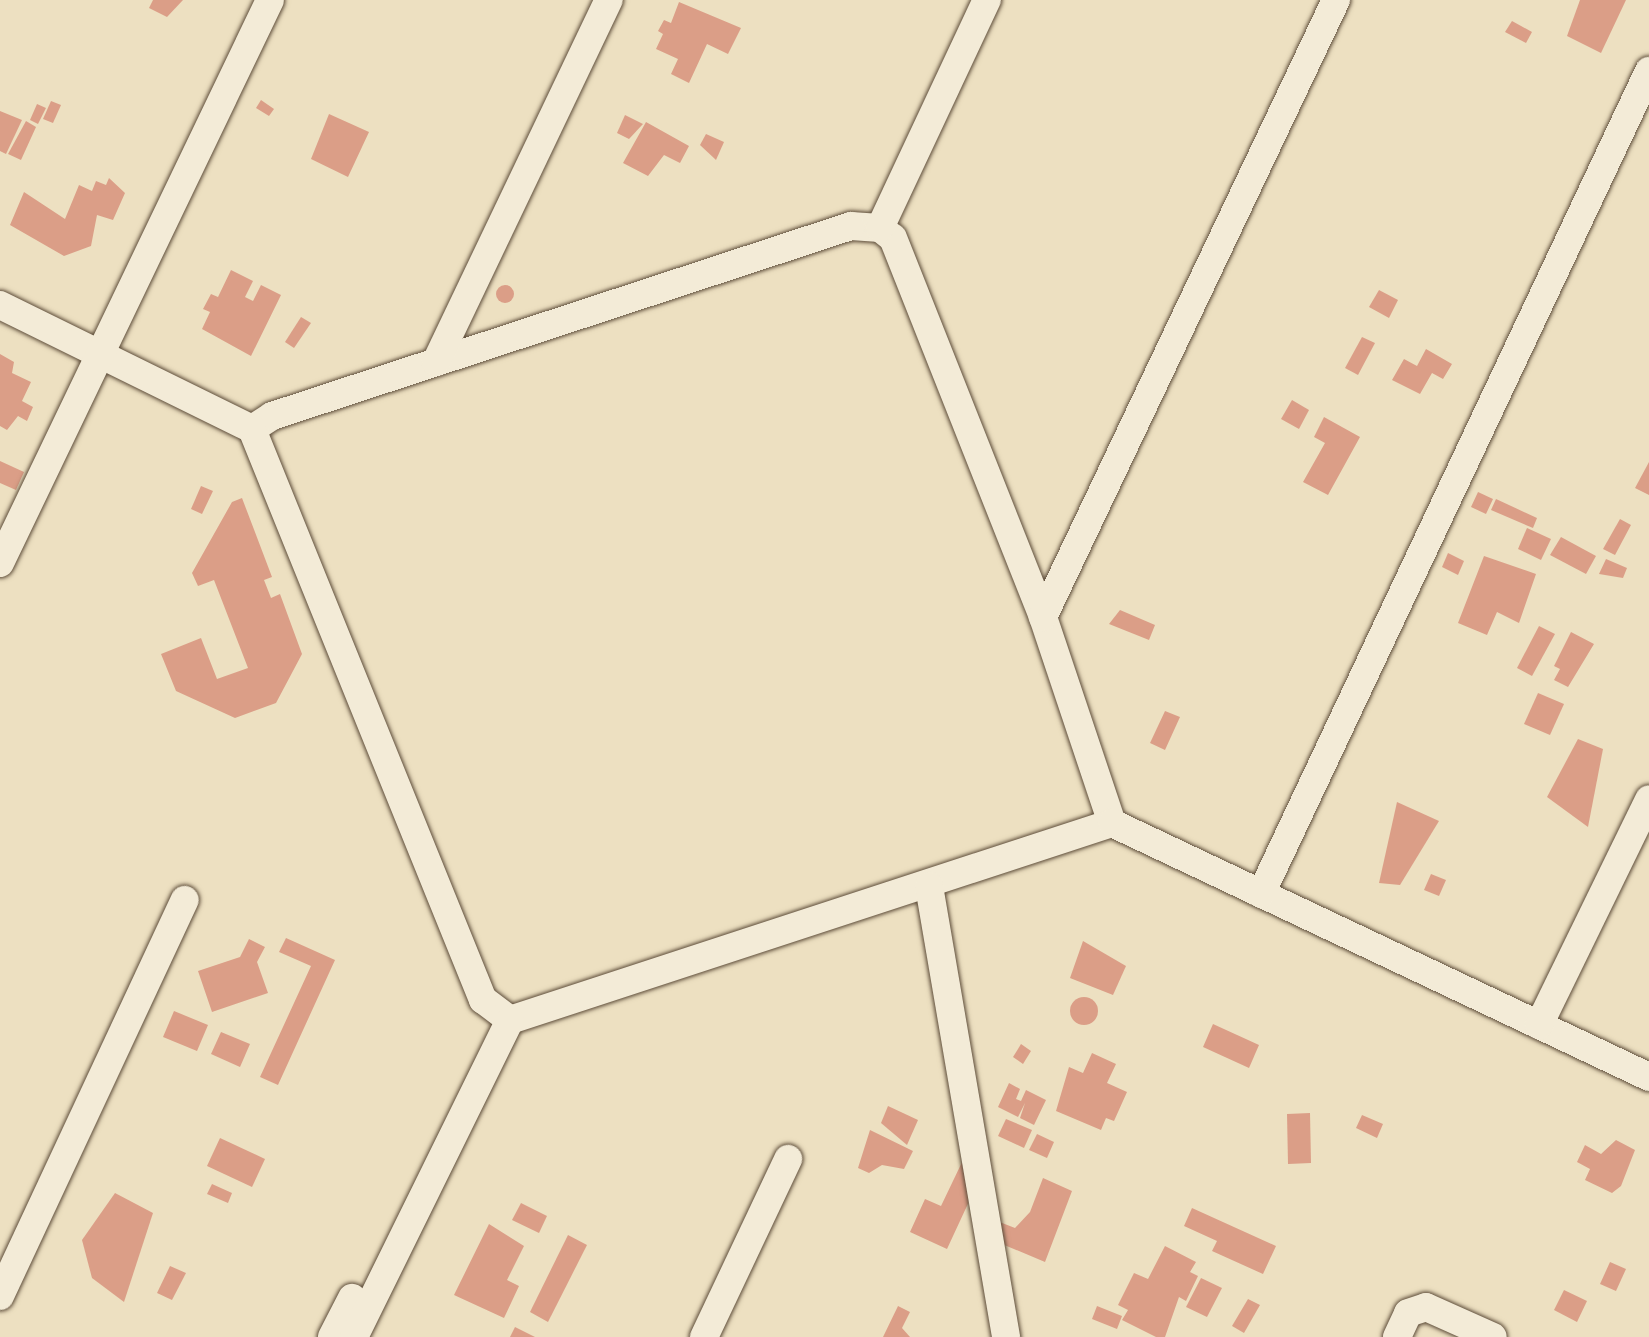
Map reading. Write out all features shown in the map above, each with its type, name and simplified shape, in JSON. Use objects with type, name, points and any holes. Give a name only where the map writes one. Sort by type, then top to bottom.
[{"type":"street","points":[[0,563],[270,0]]},
{"type":"street","points":[[436,362],[609,0]]},
{"type":"street","points":[[880,228],[987,0]]},
{"type":"street","points":[[1044,617],[1336,0]]},
{"type":"street","points":[[1261,894],[1649,71]]},
{"type":"street","points":[[252,429],[272,416],[851,226],[880,228],[893,238],[1044,617],[1112,823]]},
{"type":"street","points":[[0,305],[252,429],[483,1000],[510,1020]]},
{"type":"street","points":[[1539,1025],[1649,799]]},
{"type":"street","points":[[354,1337],[510,1020],[929,886],[1112,823],[1649,1077]]},
{"type":"street","points":[[929,886],[1006,1337]]},
{"type":"street","points":[[0,1296],[185,900]]},
{"type":"street","points":[[704,1337],[788,1159]]},
{"type":"street","points":[[332,1337],[354,1294],[379,1287]]},
{"type":"street","points":[[1396,1337],[1408,1313],[1426,1307],[1493,1337]]},
{"type":"building","points":[[153,0],[183,0],[167,17],[149,8]]},
{"type":"building","points":[[1580,0],[1626,0],[1601,53],[1567,36]]},
{"type":"building","points":[[679,2],[741,28],[728,54],[707,44],[689,83],[671,74],[678,59],[656,49],[663,34],[658,31],[664,20],[671,23]]},
{"type":"building","points":[[1512,21],[1532,32],[1526,43],[1505,32]]},
{"type":"building","points":[[261,100],[274,109],[269,116],[256,108]]},
{"type":"building","points":[[51,101],[61,105],[53,123],[43,119]]},
{"type":"building","points":[[37,104],[46,108],[38,124],[30,120]]},
{"type":"building","points":[[0,111],[22,120],[6,154],[0,151]]},
{"type":"building","points":[[329,114],[369,132],[348,177],[311,159]]},
{"type":"building","points":[[625,115],[643,124],[629,139],[617,133]]},
{"type":"building","points":[[26,121],[36,127],[21,160],[8,154]]},
{"type":"building","points":[[646,122],[689,146],[680,163],[664,155],[648,176],[623,163]]},
{"type":"building","points":[[706,134],[724,142],[716,160],[700,145]]},
{"type":"building","points":[[109,178],[125,193],[113,220],[97,215],[91,246],[64,256],[10,225],[24,192],[65,219],[79,185],[92,191],[96,181],[106,185]]},
{"type":"building","points":[[231,270],[253,281],[245,297],[253,301],[261,285],[281,295],[251,356],[202,329],[210,312],[203,309],[211,294],[218,297]]},
{"type":"building","points":[[505,285],[511,288],[514,294],[511,300],[505,303],[499,300],[496,294],[499,288]]},
{"type":"building","points":[[1379,290],[1398,300],[1389,318],[1369,307]]},
{"type":"building","points":[[301,317],[311,323],[294,348],[285,342]]},
{"type":"building","points":[[1362,337],[1375,343],[1358,375],[1345,368]]},
{"type":"building","points":[[1426,349],[1452,364],[1443,379],[1432,373],[1420,394],[1392,380],[1404,359],[1417,366]]},
{"type":"building","points":[[0,354],[14,362],[12,373],[31,382],[22,401],[33,407],[27,421],[18,416],[7,430],[0,426]]},
{"type":"building","points":[[1292,400],[1309,410],[1299,429],[1281,419]]},
{"type":"building","points":[[1324,417],[1360,437],[1328,495],[1303,482],[1325,443],[1314,437]]},
{"type":"building","points":[[0,461],[24,472],[16,490],[0,483]]},
{"type":"building","points":[[1649,462],[1649,495],[1635,488]]},
{"type":"building","points":[[201,486],[213,491],[202,514],[191,509]]},
{"type":"building","points":[[1478,492],[1493,499],[1486,514],[1471,507]]},
{"type":"building","points":[[242,498],[272,577],[264,580],[271,598],[280,594],[302,654],[276,703],[235,718],[176,691],[161,654],[201,638],[217,679],[248,668],[214,580],[198,586],[192,573],[232,502]]},
{"type":"building","points":[[1496,499],[1537,518],[1533,528],[1491,510]]},
{"type":"building","points":[[1620,519],[1631,525],[1615,555],[1603,549]]},
{"type":"building","points":[[1527,528],[1551,539],[1541,560],[1518,549]]},
{"type":"building","points":[[1561,537],[1596,556],[1586,574],[1550,555]]},
{"type":"building","points":[[1448,553],[1464,561],[1458,575],[1442,567]]},
{"type":"building","points":[[1484,556],[1536,574],[1519,623],[1497,612],[1487,635],[1458,623]]},
{"type":"building","points":[[1606,559],[1627,568],[1623,578],[1599,574]]},
{"type":"building","points":[[1120,610],[1155,625],[1149,640],[1109,624]]},
{"type":"building","points":[[1539,626],[1555,634],[1532,676],[1517,668]]},
{"type":"building","points":[[1571,632],[1594,644],[1568,687],[1554,680],[1560,669],[1554,666]]},
{"type":"building","points":[[1538,693],[1564,704],[1550,735],[1524,724]]},
{"type":"building","points":[[1165,711],[1180,717],[1165,750],[1150,743]]},
{"type":"building","points":[[1578,739],[1603,749],[1588,827],[1547,797]]},
{"type":"building","points":[[1397,802],[1439,821],[1400,885],[1379,883]]},
{"type":"building","points":[[1431,874],[1446,880],[1439,896],[1424,890]]},
{"type":"building","points":[[286,938],[335,960],[278,1085],[260,1077],[311,966],[279,952]]},
{"type":"building","points":[[249,939],[265,947],[257,962],[268,993],[212,1012],[198,971],[240,957]]},
{"type":"building","points":[[1083,941],[1126,966],[1113,995],[1070,978]]},
{"type":"building","points":[[1084,997],[1094,1001],[1098,1011],[1094,1021],[1084,1025],[1074,1021],[1070,1011],[1074,1001]]},
{"type":"building","points":[[174,1011],[208,1025],[197,1051],[163,1037]]},
{"type":"building","points":[[1213,1024],[1259,1045],[1249,1068],[1203,1047]]},
{"type":"building","points":[[221,1032],[250,1044],[240,1067],[211,1054]]},
{"type":"building","points":[[1021,1044],[1031,1051],[1023,1064],[1013,1057]]},
{"type":"building","points":[[1092,1053],[1116,1064],[1107,1083],[1127,1092],[1114,1121],[1106,1118],[1101,1130],[1056,1111],[1069,1067],[1083,1073]]},
{"type":"building","points":[[1009,1083],[1020,1089],[1016,1099],[1021,1101],[1026,1090],[1046,1100],[1034,1125],[1020,1118],[1025,1103],[1018,1117],[998,1107]]},
{"type":"building","points":[[888,1106],[918,1120],[907,1145],[881,1123]]},
{"type":"building","points":[[1310,1113],[1311,1163],[1288,1164],[1287,1114]]},
{"type":"building","points":[[1362,1115],[1383,1124],[1377,1138],[1356,1128]]},
{"type":"building","points":[[1006,1119],[1032,1130],[1024,1148],[998,1136]]},
{"type":"building","points":[[870,1130],[913,1151],[904,1169],[882,1165],[869,1173],[858,1168]]},
{"type":"building","points":[[1037,1134],[1054,1142],[1047,1158],[1029,1150]]},
{"type":"building","points":[[220,1138],[265,1159],[252,1187],[207,1166]]},
{"type":"building","points":[[1616,1140],[1635,1150],[1621,1186],[1612,1193],[1585,1180],[1590,1169],[1577,1162],[1585,1145],[1601,1154]]},
{"type":"building","points":[[964,1158],[985,1167],[947,1249],[910,1232],[925,1199],[941,1206]]},
{"type":"building","points":[[1043,1178],[1072,1191],[1045,1262],[990,1239],[997,1221],[1015,1228],[1030,1212]]},
{"type":"building","points":[[212,1184],[232,1193],[228,1203],[207,1194]]},
{"type":"building","points":[[115,1193],[153,1213],[124,1302],[92,1278],[82,1240]]},
{"type":"building","points":[[521,1203],[547,1216],[539,1233],[512,1220]]},
{"type":"building","points":[[1192,1208],[1276,1246],[1263,1274],[1212,1251],[1217,1241],[1184,1226]]},
{"type":"building","points":[[489,1224],[524,1246],[507,1280],[519,1286],[504,1318],[454,1295]]},
{"type":"building","points":[[568,1235],[587,1245],[548,1322],[530,1312]]},
{"type":"building","points":[[1165,1246],[1196,1262],[1190,1272],[1198,1276],[1186,1301],[1179,1297],[1165,1337],[1156,1337],[1122,1320],[1128,1310],[1118,1305],[1134,1273],[1148,1279]]},
{"type":"building","points":[[1610,1262],[1626,1269],[1616,1291],[1600,1284]]},
{"type":"building","points":[[170,1266],[186,1273],[172,1300],[157,1293]]},
{"type":"building","points":[[1201,1278],[1222,1288],[1207,1317],[1186,1307]]},
{"type":"building","points":[[1564,1290],[1587,1301],[1577,1322],[1554,1310]]},
{"type":"building","points":[[1248,1299],[1260,1305],[1244,1333],[1232,1326]]},
{"type":"building","points":[[898,1306],[910,1312],[902,1328],[910,1337],[883,1337]]},
{"type":"building","points":[[1097,1306],[1122,1316],[1117,1329],[1092,1319]]},
{"type":"building","points":[[515,1327],[535,1337],[510,1337]]}]
